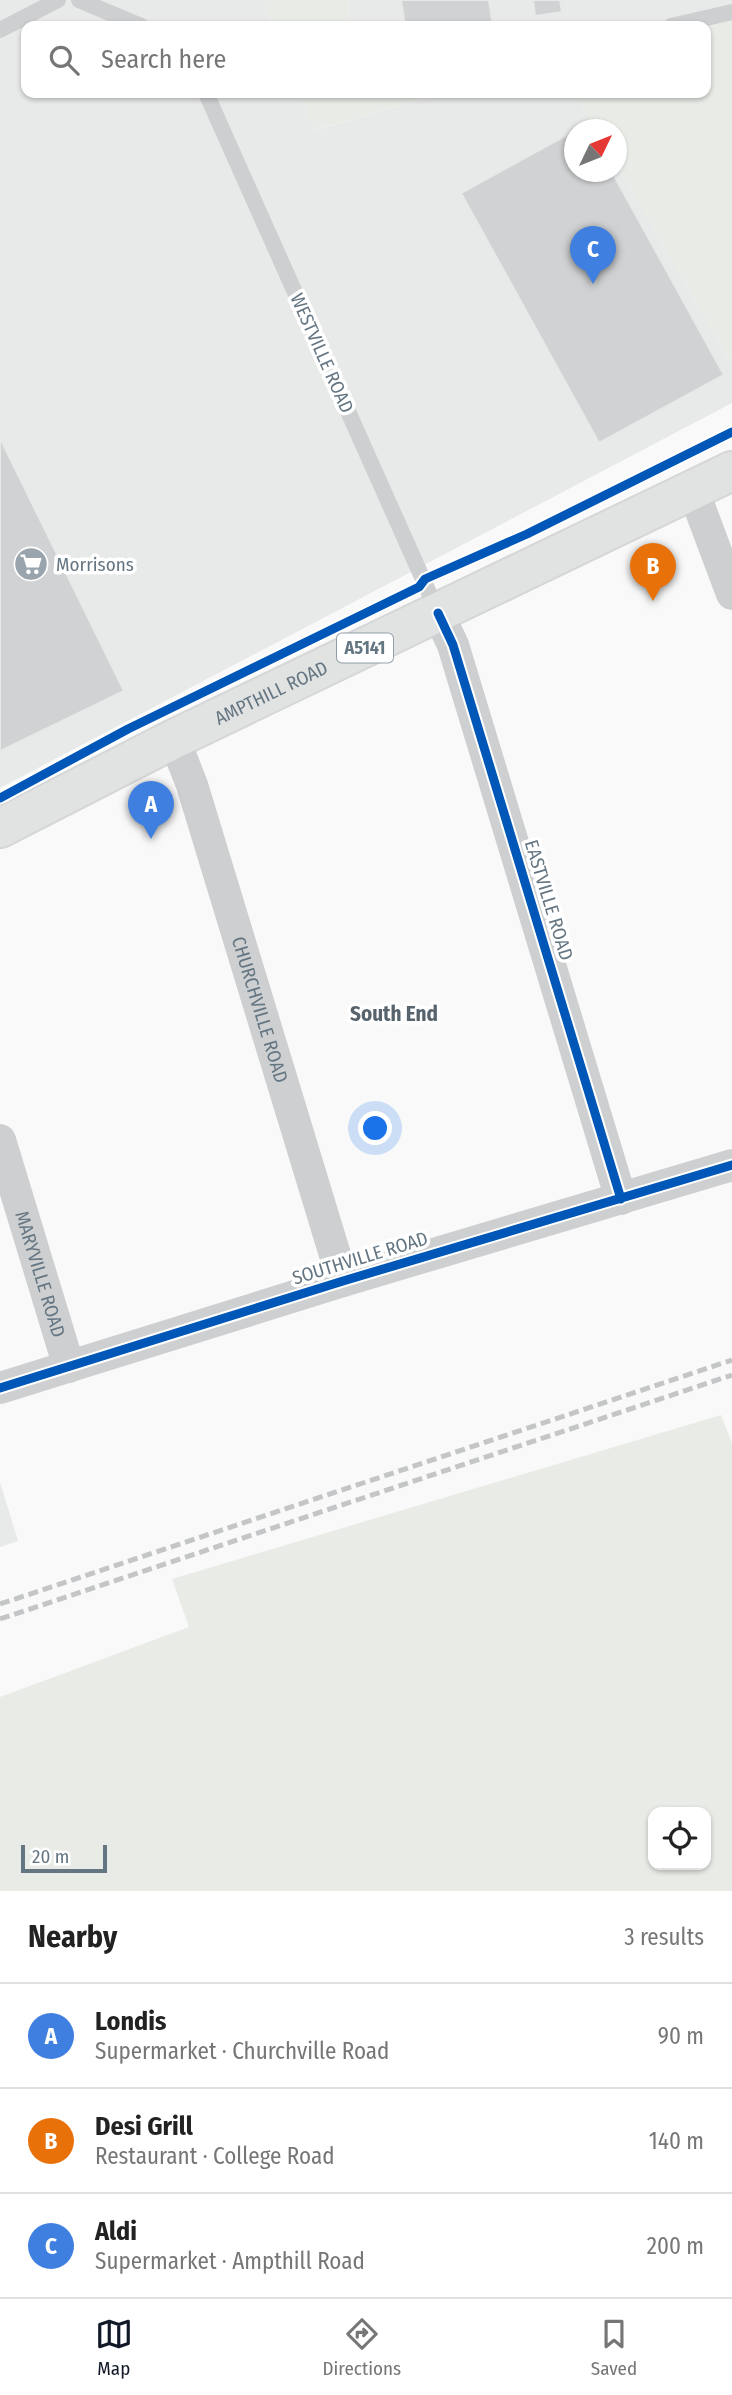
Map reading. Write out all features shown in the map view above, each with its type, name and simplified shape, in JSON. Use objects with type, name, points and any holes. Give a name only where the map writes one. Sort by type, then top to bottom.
[{"type":"main road","name":"AMPTHILL ROAD","points":[[0,828],[174,739],[732,471]]},
{"type":"street","points":[[693,490],[732,594]]},
{"type":"street","name":"EASTVILLE ROAD","points":[[438,613],[453,645],[621,1199]]},
{"type":"street","name":"CHURCHVILLE ROAD","points":[[174,739],[192,785],[343,1281]]},
{"type":"street","name":"MARYVILLE ROAD","points":[[0,1140],[69,1367]]},
{"type":"street","name":"SOUTHVILLE ROAD","points":[[0,1388],[343,1281],[732,1165]]},
{"type":"lane","points":[[0,30],[58,0]]},
{"type":"lane","points":[[79,0],[129,21]]},
{"type":"lane","points":[[693,21],[732,12]]},
{"type":"lane","name":"WESTVILLE ROAD","points":[[208,98],[438,613]]},
{"type":"shaded area","points":[[0,0],[263,0],[271,21],[21,21],[21,98],[302,98],[316,130],[426,98],[577,98],[590,119],[564,119],[564,182],[627,182],[732,364],[732,403],[0,788]]},
{"type":"shaded area","points":[[263,0],[348,0],[350,21],[271,21]]},
{"type":"shaded area","points":[[348,0],[732,0],[732,20],[711,24],[711,21],[350,21]]},
{"type":"shaded area","points":[[732,20],[732,364],[627,182],[627,119],[590,119],[577,98],[711,98],[711,24]]},
{"type":"shaded area","points":[[302,98],[426,98],[315,130]]},
{"type":"shaded area","points":[[721,1415],[732,1443],[732,1891],[0,1891],[0,1697],[189,1627],[172,1579]]},
{"type":"shaded area","points":[[0,1482],[18,1541],[0,1547]]},
{"type":"building","points":[[401,0],[489,0],[492,21],[404,21]]},
{"type":"building","points":[[533,0],[560,0],[562,12],[535,16]]},
{"type":"building","points":[[564,136],[564,182],[618,182],[724,375],[599,443],[461,193]]},
{"type":"building","name":"Morrisons","points":[[0,438],[124,691],[0,751]]},
{"type":"railway","points":[[0,1604],[732,1360]]},
{"type":"railway","points":[[0,1619],[732,1375]]},
{"type":"cycle path","points":[[0,798],[128,729],[419,587],[425,579],[527,534],[732,432]]},
{"type":"cycle path","points":[[438,613],[453,645],[621,1199]]},
{"type":"cycle path","points":[[0,1388],[343,1281],[732,1165]]},
{"type":"place","name":"Aldi","points":[[593,284]]},
{"type":"place","name":"Morrisons","points":[[31,564]]},
{"type":"place","name":"Desi Grill","points":[[653,601]]},
{"type":"place","name":"Londis","points":[[151,839]]},
{"type":"district","name":"South End","points":[[394,1014]]}]
